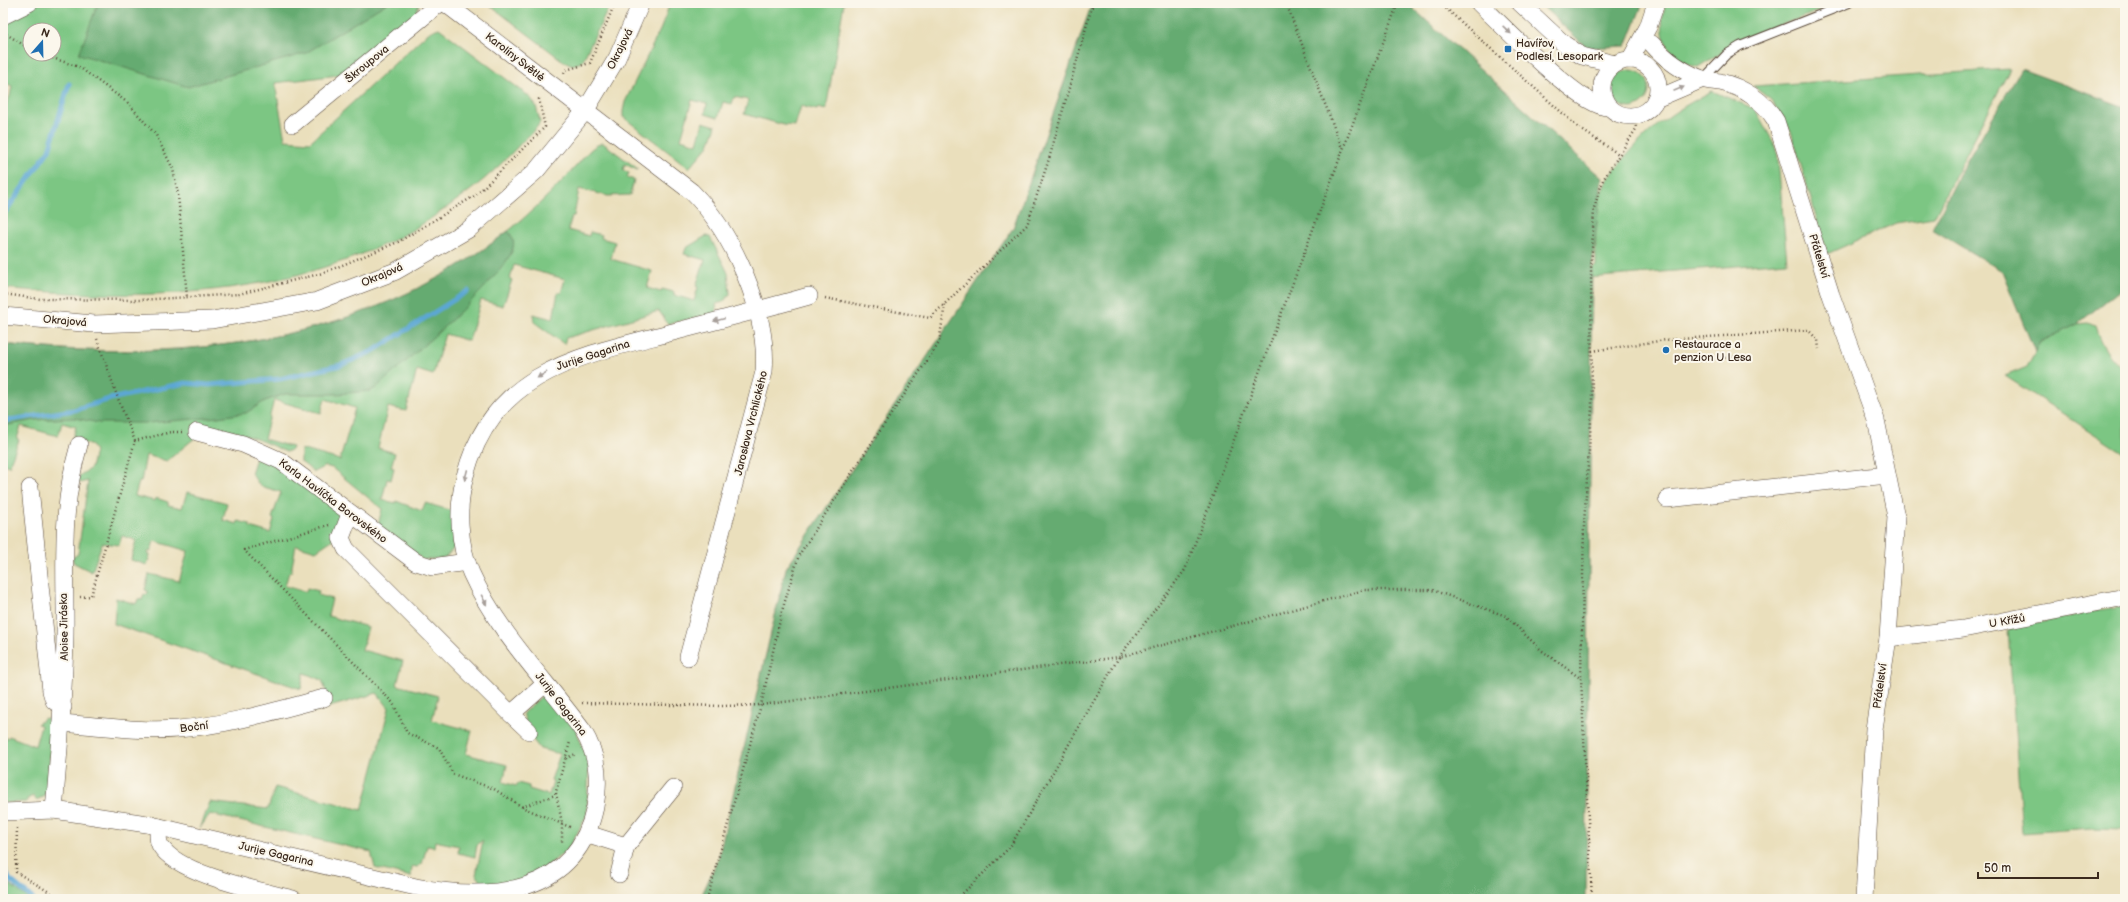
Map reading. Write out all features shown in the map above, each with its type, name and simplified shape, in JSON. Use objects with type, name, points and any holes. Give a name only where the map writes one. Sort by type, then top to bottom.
[{"type":"street","points":[[3,16],[29,3]]},
{"type":"street","name":"Škroupova","points":[[293,124],[440,3]]},
{"type":"street","name":"Karolíny Světlé","points":[[445,3],[585,111]]},
{"type":"street","name":"Okrajová","points":[[3,316],[94,324],[219,319],[316,300],[396,271],[469,229],[536,171],[585,111],[617,58],[641,3]]},
{"type":"street","points":[[1479,3],[1573,89],[1597,105],[1608,107]]},
{"type":"street","name":"Přátelství","points":[[1520,3],[1564,44],[1582,56],[1622,62],[1638,60],[1650,69],[1683,70]]},
{"type":"street","points":[[1648,27],[1652,44],[1650,69],[1658,87],[1656,99],[1649,109],[1635,116],[1625,116],[1616,113],[1608,107],[1603,98],[1603,79],[1607,71],[1622,62],[1648,27],[1656,3]]},
{"type":"street","name":"Přátelství","points":[[1652,44],[1668,61],[1683,70],[1703,79],[1720,82],[1748,93],[1761,102],[1776,121],[1831,295],[1876,420],[1896,517],[1888,638],[1874,729],[1864,899]]},
{"type":"street","points":[[1656,99],[1703,79]]},
{"type":"street","name":"Jaroslava Vrchlického","points":[[585,111],[674,177],[709,209],[732,246],[757,310],[765,350],[764,372],[688,657]]},
{"type":"street","name":"Jurije Gagarina","points":[[10,812],[54,810],[111,818],[159,827],[426,894],[481,894],[510,891],[533,884],[562,865],[588,834],[596,799],[596,762],[592,747],[575,720],[545,684],[488,607],[466,562],[460,516],[460,498],[467,471],[481,433],[495,413],[518,390],[554,368],[592,353],[809,296]]},
{"type":"street","name":"Karla Havlíčka Borovského","points":[[197,432],[238,442],[270,455],[298,472],[416,562],[432,567],[466,562]]},
{"type":"street","name":"Aloise Jiráska","points":[[54,810],[62,715],[64,598],[63,546],[67,499],[71,475],[79,445]]},
{"type":"street","points":[[1667,500],[1887,475]]},
{"type":"street","points":[[30,488],[51,691],[54,701],[62,715]]},
{"type":"street","points":[[349,512],[341,538],[346,549],[529,731]]},
{"type":"street","name":"U Křížů","points":[[1888,638],[1963,629],[2125,597]]},
{"type":"street","points":[[511,714],[545,684]]},
{"type":"street","name":"Boční","points":[[62,715],[128,728],[176,729],[252,717],[324,698]]},
{"type":"street","points":[[619,874],[626,846],[673,788]]},
{"type":"street","points":[[159,827],[158,838],[161,847],[182,865],[200,873],[293,899]]},
{"type":"street","points":[[588,834],[626,846]]},
{"type":"lane","points":[[1703,79],[1727,54],[1740,46],[1849,3]]},
{"type":"path","points":[[3,294],[40,299],[140,300],[239,294],[323,273],[398,242],[476,195],[545,127],[539,99],[566,70],[590,63],[615,3]]},
{"type":"path","points":[[809,296],[930,318],[1027,225],[1049,158],[1093,3]]},
{"type":"path","points":[[1286,3],[1343,149]]},
{"type":"path","points":[[957,899],[1010,847],[1119,657],[1185,570],[1398,3]]},
{"type":"path","points":[[1440,3],[1579,128],[1620,155]]},
{"type":"path","points":[[3,32],[22,44]]},
{"type":"path","points":[[62,61],[79,67],[128,103],[156,135],[174,175],[187,297]]},
{"type":"path","points":[[1592,899],[1581,678],[1584,524],[1592,406],[1591,270],[1594,208],[1603,180],[1636,129],[1635,116]]},
{"type":"path","points":[[64,598],[91,596],[136,441],[98,346],[94,324],[94,299]]},
{"type":"path","points":[[706,899],[760,705],[782,611],[799,555],[855,468],[939,343],[945,304]]},
{"type":"path","points":[[1592,351],[1666,341],[1808,330],[1818,340],[1819,349]]},
{"type":"path","points":[[1697,361],[1739,356]]},
{"type":"path","points":[[136,441],[171,432],[197,432]]},
{"type":"path","points":[[349,512],[337,523],[244,550],[393,703],[407,733],[439,748],[453,774],[494,789],[522,807],[588,834]]},
{"type":"path","points":[[577,701],[591,704],[720,706],[760,705],[1119,657],[1364,590],[1432,590],[1506,616],[1541,650],[1581,678]]},
{"type":"path","points":[[562,865],[562,823],[556,793],[575,720]]},
{"type":"path","points":[[522,807],[555,795],[556,793]]},
{"type":"path","points":[[10,812],[16,872],[61,899]]},
{"type":"green space","points":[[39,3],[420,3],[414,15],[346,74],[275,83],[285,140],[310,142],[421,39],[431,31],[439,28],[530,97],[536,106],[540,122],[532,133],[487,177],[439,213],[396,239],[349,259],[301,274],[253,284],[203,291],[153,294],[53,292],[3,288],[3,111],[10,96],[12,86],[3,82],[3,23]]},
{"type":"green space","points":[[98,3],[387,3],[306,53],[188,87],[79,54]]},
{"type":"green space","points":[[487,3],[611,3],[582,62],[573,65],[563,61]]},
{"type":"green space","points":[[670,3],[844,3],[826,110],[818,108],[817,110],[801,106],[795,126],[784,125],[744,114],[748,100],[734,97],[732,104],[723,102],[718,118],[705,114],[707,104],[692,100],[681,139],[697,144],[703,122],[716,126],[709,145],[689,168],[623,117],[625,102],[661,28]]},
{"type":"green space","points":[[1092,3],[1407,3],[1602,178],[1592,267],[1586,899],[700,899],[718,859],[786,568],[1013,228]]},
{"type":"green space","points":[[1539,3],[1643,3],[1626,46],[1587,48]]},
{"type":"green space","points":[[1666,3],[1837,3],[1806,16],[1746,37],[1698,67],[1678,58],[1666,43],[1662,24]]},
{"type":"green space","points":[[2010,69],[1934,217],[1896,223],[1827,254],[1791,131],[1771,100],[1753,86]]},
{"type":"green space","points":[[2021,69],[2125,107],[2125,286],[2076,325],[2040,342],[2035,352],[2002,271],[1932,229],[1965,164]]},
{"type":"green space","points":[[1626,70],[1634,70],[1644,75],[1648,82],[1648,96],[1644,103],[1634,108],[1626,108],[1616,103],[1614,100],[1611,93],[1611,85],[1616,75],[1619,73]]},
{"type":"green space","points":[[1712,91],[1755,109],[1777,149],[1787,262],[1575,279],[1596,266],[1597,207],[1603,188],[1612,174],[1633,148],[1653,129],[1674,113]]},
{"type":"green space","points":[[603,143],[638,169],[637,170],[625,164],[623,170],[629,173],[627,177],[634,180],[630,195],[608,196],[579,189],[574,216],[572,216],[568,230],[589,236],[590,232],[602,235],[601,238],[615,242],[611,259],[652,271],[647,288],[661,292],[662,289],[674,292],[674,295],[694,301],[698,287],[696,286],[705,260],[684,254],[686,248],[706,236],[710,237],[728,273],[730,294],[723,302],[716,304],[717,313],[668,324],[659,311],[566,338],[564,344],[534,322],[533,314],[553,319],[558,292],[561,293],[565,279],[514,265],[510,279],[512,280],[503,306],[481,300],[469,341],[445,334],[433,375],[417,370],[406,411],[388,407],[378,448],[395,453],[391,467],[394,468],[391,480],[387,479],[382,500],[396,503],[396,501],[422,511],[425,503],[453,511],[454,548],[445,558],[423,560],[378,525],[382,509],[332,468],[325,466],[314,472],[301,462],[301,449],[340,460],[355,408],[325,399],[321,413],[274,400],[264,439],[292,447],[291,450],[286,452],[265,442],[242,434],[196,424],[196,437],[167,461],[146,455],[141,482],[139,482],[135,496],[155,501],[156,498],[168,502],[168,505],[182,508],[187,492],[227,503],[223,520],[237,524],[238,521],[250,524],[250,527],[270,533],[274,519],[272,518],[281,492],[260,486],[251,473],[256,458],[262,456],[340,512],[332,540],[316,551],[296,545],[291,572],[289,572],[285,586],[306,592],[307,588],[319,591],[318,595],[332,599],[328,616],[368,627],[362,650],[403,661],[397,685],[438,696],[432,720],[472,731],[466,754],[507,765],[503,782],[516,786],[518,783],[529,786],[529,789],[549,795],[553,781],[551,780],[560,754],[540,749],[530,736],[523,713],[543,695],[548,696],[576,730],[589,762],[587,815],[569,848],[534,875],[511,884],[484,886],[476,875],[483,840],[477,845],[475,857],[458,853],[459,846],[435,841],[434,847],[427,846],[422,864],[417,867],[412,866],[411,877],[375,868],[371,852],[210,814],[200,828],[210,802],[268,809],[275,787],[362,810],[389,708],[377,693],[313,712],[313,706],[326,691],[322,680],[304,673],[301,689],[114,624],[116,598],[136,604],[138,599],[142,600],[144,594],[147,595],[148,591],[145,590],[149,574],[179,581],[188,551],[154,541],[151,551],[149,551],[148,554],[150,555],[147,565],[131,560],[136,540],[122,536],[119,545],[102,543],[92,572],[74,563],[72,558],[78,554],[88,481],[80,483],[78,481],[79,476],[91,468],[95,451],[90,444],[72,441],[76,427],[62,423],[58,436],[21,426],[17,439],[19,440],[9,466],[3,464],[3,344],[66,349],[129,351],[192,348],[255,340],[317,327],[376,307],[433,281],[487,247],[535,208],[557,187],[592,148]]},
{"type":"green space","points":[[508,231],[513,239],[513,248],[506,261],[492,279],[452,320],[376,388],[370,391],[337,394],[285,394],[265,401],[246,413],[218,417],[148,423],[99,423],[75,418],[35,420],[3,426],[3,344],[70,350],[136,351],[203,347],[268,338],[332,322],[393,300],[452,269]]},
{"type":"green space","points":[[2088,323],[2095,326],[2100,340],[2107,351],[2125,372],[2125,454],[2005,376],[2027,367],[2040,342],[2077,324]]},
{"type":"green space","points":[[2125,605],[2125,829],[2092,828],[2022,833],[2008,629]]},
{"type":"green space","points":[[45,718],[55,721],[50,755],[48,789],[43,797],[36,800],[33,796],[27,799],[27,802],[3,803],[3,737],[8,738],[9,736],[35,746],[41,725],[37,724]]},
{"type":"green space","points":[[4,880],[29,899],[3,899]]},
{"type":"waterway","points":[[3,215],[49,150],[69,84]]},
{"type":"waterway","points":[[3,421],[74,410],[110,399],[185,383],[209,385],[280,379],[341,365],[373,351],[468,291]]},
{"type":"waterway","points":[[3,865],[9,879],[33,899]]},
{"type":"place","name":"Havířov, Podlesí, Lesopark","points":[[1508,49]]},
{"type":"place","name":"Restaurace a penzion U Lesa","points":[[1666,350]]}]
